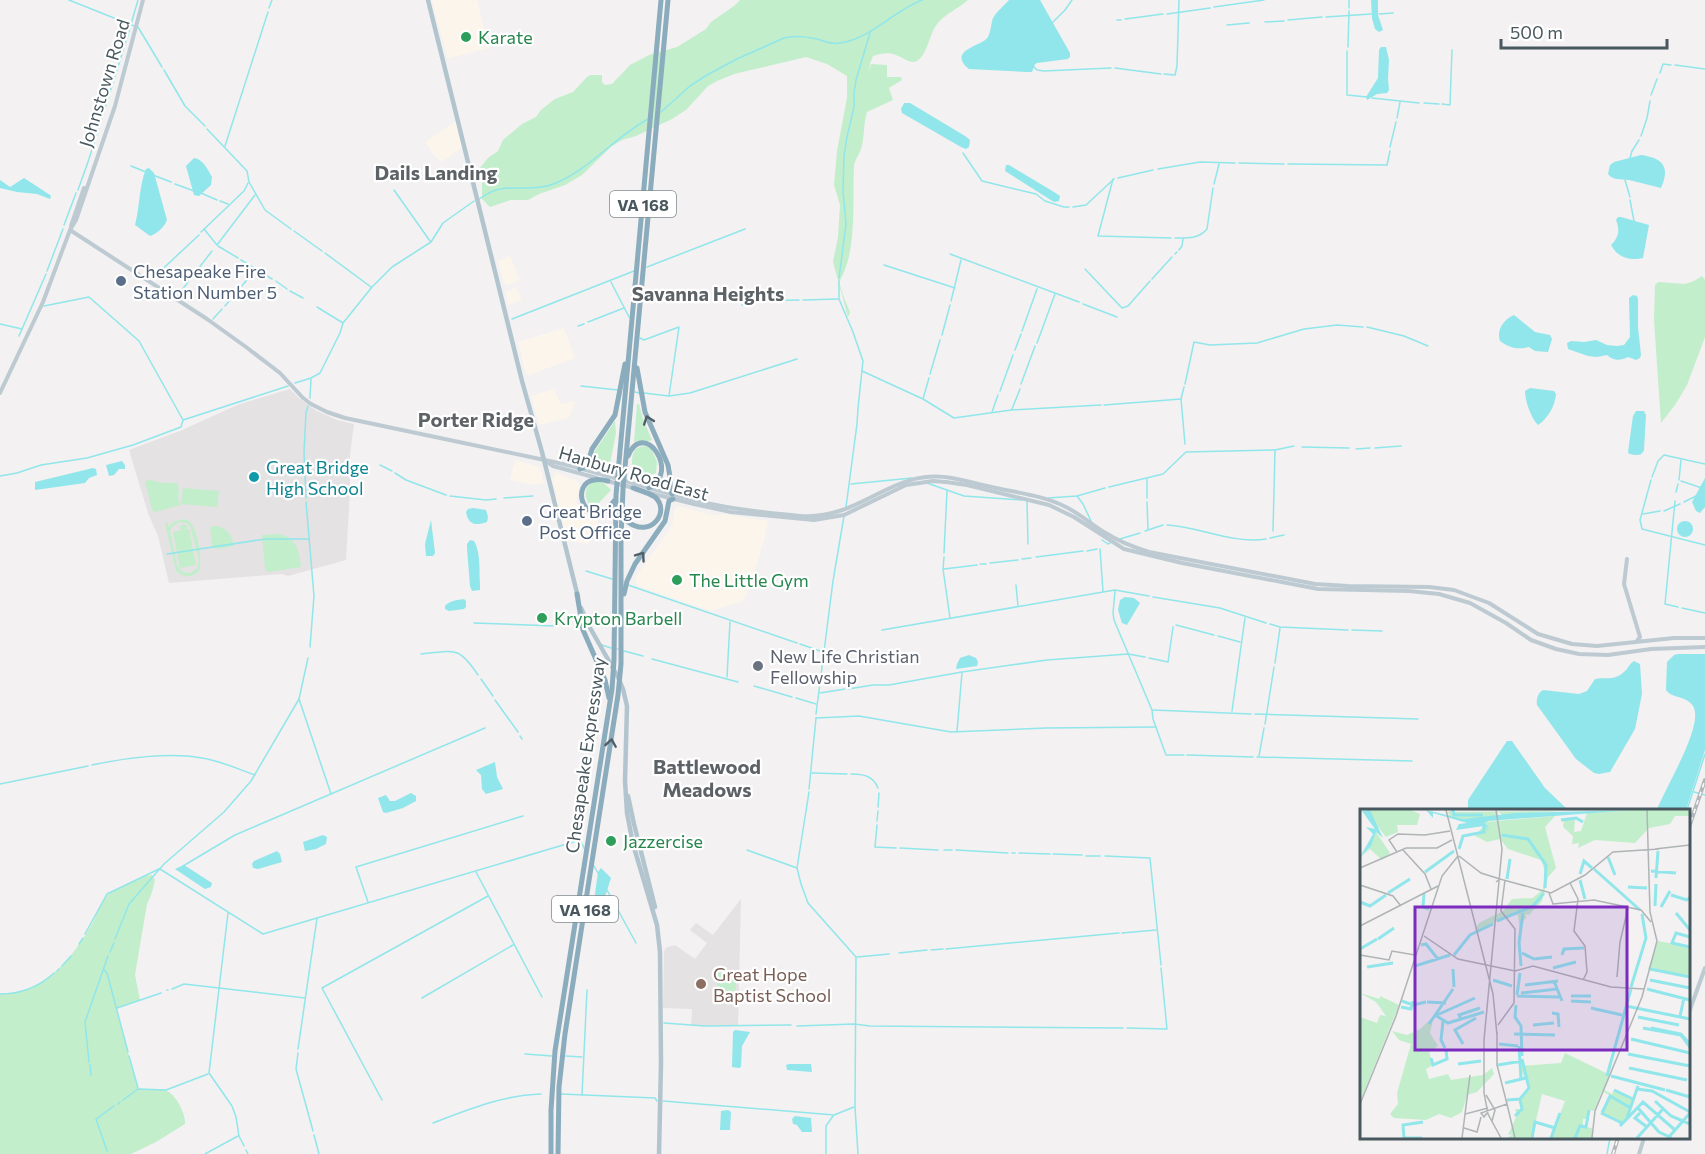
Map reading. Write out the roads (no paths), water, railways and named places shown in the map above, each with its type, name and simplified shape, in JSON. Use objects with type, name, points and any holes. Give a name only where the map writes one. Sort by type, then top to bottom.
[{"type":"highway","name":"Chesapeake Expressway","points":[[558,1154],[561,1062],[621,669],[623,494],[657,116],[655,107],[662,0]]},
{"type":"highway","name":"Chesapeake Expressway","points":[[551,1154],[551,1110],[557,1040],[615,660],[615,533],[618,476],[650,120],[655,107],[668,0]]},
{"type":"highway","points":[[580,470],[586,468],[592,449],[615,415],[632,327]]},
{"type":"highway","points":[[621,610],[623,595],[631,573],[661,529],[669,501],[673,496],[668,465],[650,425],[642,400],[637,367],[637,338]]},
{"type":"highway","points":[[626,460],[630,451],[638,444],[648,444],[657,451],[661,472],[654,486],[649,488]]},
{"type":"highway","points":[[608,479],[592,480],[583,487],[581,496],[583,502],[592,512],[605,512],[613,504],[618,476]]},
{"type":"highway","points":[[623,494],[625,513],[630,524],[645,528],[653,524],[660,514],[658,502],[654,497],[634,486]]},
{"type":"highway","points":[[577,594],[583,630],[606,683],[609,699],[607,718]]},
{"type":"main road","name":"Johnstown Road","points":[[0,393],[43,302],[70,230],[76,220],[118,96],[143,0]]},
{"type":"main road","points":[[428,0],[577,594],[589,626],[611,664],[622,689],[627,713],[626,773],[633,824],[662,941],[659,1154]]},
{"type":"main road","points":[[70,230],[232,337],[280,374],[303,398],[327,412],[345,418],[544,460]]},
{"type":"main road","points":[[20,338],[28,335]]},
{"type":"main road","name":"Hanbury Road East","points":[[544,460],[608,479]]},
{"type":"main road","name":"Hanbury Road East","points":[[544,460],[553,466],[718,506],[806,518]]},
{"type":"main road","points":[[806,518],[838,513],[894,485],[912,479],[936,476],[952,478],[1051,501],[1081,515],[1113,538],[1149,552],[1322,584],[1429,587],[1454,590],[1483,600],[1529,629],[1572,644],[1597,646],[1674,638],[1705,638]]},
{"type":"main road","points":[[806,518],[823,519],[844,515],[906,485],[946,482],[1049,505],[1074,517],[1124,549],[1182,563],[1318,589],[1410,591],[1439,594],[1470,603],[1531,640],[1556,649],[1608,655],[1651,649],[1705,646]]},
{"type":"main road","name":"Hanbury Road East","points":[[634,486],[673,496]]},
{"type":"main road","points":[[1627,559],[1624,584],[1640,637],[1634,643]]},
{"type":"main road","points":[[1690,1012],[1705,968]]},
{"type":"main road","points":[[1639,1154],[1643,1139]]},
{"type":"water","points":[[1009,0],[1040,0],[1070,53],[1070,57],[1037,63],[1032,72],[969,69],[963,63],[964,53],[988,37],[993,18]]},
{"type":"water","points":[[1371,0],[1378,0],[1378,15],[1383,30],[1379,32],[1375,29],[1372,18]]},
{"type":"water","points":[[1381,47],[1386,47],[1389,60],[1389,90],[1387,93],[1377,94],[1367,100],[1366,97],[1378,78]]},
{"type":"water","points":[[904,103],[910,103],[965,136],[970,140],[969,147],[966,149],[961,147],[902,113]]},
{"type":"water","points":[[1641,155],[1654,158],[1663,164],[1665,174],[1661,188],[1616,179],[1608,174],[1610,165],[1614,162]]},
{"type":"water","points":[[194,158],[203,163],[212,177],[211,185],[199,196],[194,195],[186,166]]},
{"type":"water","points":[[1006,165],[1060,196],[1059,201],[1054,202],[1005,171]]},
{"type":"water","points":[[149,168],[154,173],[167,220],[155,234],[150,236],[135,225],[142,182],[146,169]]},
{"type":"water","points":[[24,178],[50,195],[50,199],[37,194],[0,188],[0,180],[10,187]]},
{"type":"water","points":[[1618,217],[1649,225],[1643,258],[1624,257],[1617,253],[1611,245],[1618,233],[1616,220]]},
{"type":"water","points":[[1633,295],[1638,299],[1640,358],[1636,360],[1628,357],[1617,360],[1607,355],[1588,356],[1568,349],[1567,343],[1571,341],[1596,340],[1607,345],[1624,345],[1630,337],[1629,298]]},
{"type":"water","points":[[1514,315],[1535,332],[1550,335],[1552,339],[1548,352],[1535,351],[1529,347],[1514,348],[1500,341],[1499,333],[1502,325]]},
{"type":"water","points":[[1530,388],[1554,391],[1556,394],[1550,411],[1538,425],[1526,400],[1525,391]]},
{"type":"water","points":[[1636,411],[1644,411],[1646,415],[1644,450],[1638,455],[1628,452],[1633,416]]},
{"type":"water","points":[[122,461],[125,469],[119,469],[114,475],[109,476],[106,465]]},
{"type":"water","points":[[96,469],[97,475],[89,478],[85,483],[35,490],[35,482]]},
{"type":"water","points":[[1705,478],[1705,507],[1700,513],[1696,511],[1692,502]]},
{"type":"water","points":[[473,508],[486,510],[487,522],[476,524],[469,520],[466,512]]},
{"type":"water","points":[[431,520],[435,553],[433,556],[426,556],[425,544]]},
{"type":"water","points":[[1685,521],[1693,529],[1685,537],[1677,529]]},
{"type":"water","points":[[470,540],[474,541],[476,546],[480,568],[480,590],[472,591],[467,548]]},
{"type":"water","points":[[1125,597],[1134,598],[1140,603],[1127,625],[1122,623],[1118,610],[1120,600]]},
{"type":"water","points":[[464,599],[466,607],[464,609],[449,611],[445,609],[449,603]]},
{"type":"water","points":[[1705,654],[1705,750],[1686,809],[1657,809],[1689,742],[1695,715],[1690,703],[1666,690],[1667,662],[1674,655]]},
{"type":"water","points":[[969,655],[976,658],[977,666],[956,669],[960,658]]},
{"type":"water","points":[[1634,661],[1640,664],[1642,694],[1635,729],[1610,772],[1594,773],[1576,759],[1537,705],[1538,696],[1543,690],[1579,694],[1587,691],[1595,679],[1614,678],[1621,675]]},
{"type":"water","points":[[1507,741],[1512,741],[1545,788],[1567,809],[1470,809],[1468,808],[1468,800]]},
{"type":"water","points":[[495,762],[497,777],[503,789],[486,794],[482,789],[481,775],[476,770]]},
{"type":"water","points":[[411,793],[416,796],[416,801],[403,808],[383,812],[378,798],[386,795],[390,801],[395,801]]},
{"type":"water","points":[[323,835],[327,837],[326,844],[305,851],[303,842]]},
{"type":"water","points":[[277,851],[282,862],[258,869],[253,868],[254,861]]},
{"type":"water","points":[[184,865],[212,883],[211,887],[205,889],[175,869]]},
{"type":"water","points":[[601,868],[611,878],[603,903],[595,904],[598,872]]},
{"type":"water","points":[[735,1030],[750,1032],[742,1046],[741,1067],[739,1068],[732,1067],[733,1032]]},
{"type":"water","points":[[811,1064],[812,1072],[787,1070],[786,1065]]},
{"type":"water","points":[[721,1111],[731,1112],[730,1130],[720,1130]]},
{"type":"water","points":[[795,1116],[811,1118],[812,1132],[802,1132],[797,1125],[793,1124],[792,1119]]},
{"type":"waterway","points":[[69,0],[134,26]]},
{"type":"waterway","points":[[127,38],[138,0]]},
{"type":"waterway","points":[[269,8],[272,0]]},
{"type":"waterway","points":[[661,112],[690,86],[707,75],[784,38],[805,37],[834,44],[852,40],[922,0]]},
{"type":"waterway","points":[[1053,22],[1072,0]]},
{"type":"waterway","points":[[1164,74],[1175,75],[1177,66],[1179,0]]},
{"type":"waterway","points":[[1214,7],[1264,0]]},
{"type":"waterway","points":[[1349,0],[1349,8]]},
{"type":"waterway","points":[[1167,14],[1210,8]]},
{"type":"waterway","points":[[1348,47],[1349,11]]},
{"type":"waterway","points":[[225,146],[268,12]]},
{"type":"waterway","points":[[1379,14],[1393,13]]},
{"type":"waterway","points":[[1125,19],[1163,14]]},
{"type":"waterway","points":[[1326,17],[1371,14]]},
{"type":"waterway","points":[[1288,20],[1322,17]]},
{"type":"waterway","points":[[1265,22],[1284,21]]},
{"type":"waterway","points":[[1227,25],[1249,23]]},
{"type":"waterway","points":[[138,27],[162,67]]},
{"type":"waterway","points":[[839,278],[846,224],[843,191],[844,156],[854,107],[856,80],[870,33]]},
{"type":"waterway","points":[[78,190],[126,41]]},
{"type":"waterway","points":[[1442,104],[1450,105],[1452,50]]},
{"type":"waterway","points":[[1347,51],[1347,95],[1367,97]]},
{"type":"waterway","points":[[1660,73],[1663,64],[1671,65]]},
{"type":"waterway","points":[[1675,65],[1705,69]]},
{"type":"waterway","points":[[1033,66],[1037,70],[1044,71],[1111,68]]},
{"type":"waterway","points":[[1115,68],[1161,74]]},
{"type":"waterway","points":[[164,70],[185,106],[205,126]]},
{"type":"waterway","points":[[1651,95],[1657,79]]},
{"type":"waterway","points":[[1372,98],[1419,103]]},
{"type":"waterway","points":[[1641,136],[1650,101]]},
{"type":"waterway","points":[[1397,118],[1400,102]]},
{"type":"waterway","points":[[1424,103],[1439,104]]},
{"type":"waterway","points":[[479,199],[497,190],[542,187],[569,177],[648,119]]},
{"type":"waterway","points":[[1390,147],[1396,122]]},
{"type":"waterway","points":[[207,129],[247,171],[249,182],[265,210],[291,229]]},
{"type":"waterway","points":[[1630,158],[1639,140]]},
{"type":"waterway","points":[[1288,164],[1387,165],[1390,151]]},
{"type":"waterway","points":[[963,153],[982,181],[1036,194],[1045,201],[1069,207]]},
{"type":"waterway","points":[[1158,169],[1200,162],[1235,163]]},
{"type":"waterway","points":[[1239,163],[1284,164]]},
{"type":"waterway","points":[[1214,184],[1219,164]]},
{"type":"waterway","points":[[131,166],[146,172]]},
{"type":"waterway","points":[[1118,178],[1153,170]]},
{"type":"waterway","points":[[153,175],[171,182]]},
{"type":"waterway","points":[[1113,179],[1098,236],[1171,238]]},
{"type":"waterway","points":[[1073,207],[1086,205],[1114,179]]},
{"type":"waterway","points":[[1625,180],[1630,197]]},
{"type":"waterway","points":[[201,232],[244,191],[248,183]]},
{"type":"waterway","points":[[175,184],[194,191]]},
{"type":"waterway","points":[[1175,238],[1197,236],[1207,229],[1213,188]]},
{"type":"waterway","points":[[394,190],[430,241]]},
{"type":"waterway","points":[[64,225],[76,193]]},
{"type":"waterway","points":[[201,193],[217,200]]},
{"type":"waterway","points":[[204,229],[217,245],[255,195]]},
{"type":"waterway","points":[[1630,200],[1634,221]]},
{"type":"waterway","points":[[220,201],[228,204]]},
{"type":"waterway","points":[[295,383],[320,373],[343,323],[372,287],[392,267],[431,242],[443,223],[474,201]]},
{"type":"waterway","points":[[47,271],[63,229]]},
{"type":"waterway","points":[[647,267],[745,229]]},
{"type":"waterway","points":[[294,231],[322,251]]},
{"type":"waterway","points":[[154,277],[199,235]]},
{"type":"waterway","points":[[1179,250],[1183,239]]},
{"type":"waterway","points":[[218,246],[238,258]]},
{"type":"waterway","points":[[191,278],[212,251]]},
{"type":"waterway","points":[[325,253],[371,287]]},
{"type":"waterway","points":[[950,254],[1079,302]]},
{"type":"waterway","points":[[1152,279],[1172,257]]},
{"type":"waterway","points":[[241,260],[272,279]]},
{"type":"waterway","points":[[951,301],[961,260]]},
{"type":"waterway","points":[[884,265],[955,288]]},
{"type":"waterway","points":[[225,306],[256,269]]},
{"type":"waterway","points":[[1085,269],[1122,308],[1128,306],[1150,281]]},
{"type":"waterway","points":[[512,319],[634,271]]},
{"type":"waterway","points":[[19,336],[46,274]]},
{"type":"waterway","points":[[276,281],[287,289]]},
{"type":"waterway","points":[[839,281],[839,299],[863,361],[846,507]]},
{"type":"waterway","points":[[177,297],[188,282]]},
{"type":"waterway","points":[[611,282],[629,317]]},
{"type":"waterway","points":[[1022,331],[1037,289]]},
{"type":"waterway","points":[[290,291],[303,298]]},
{"type":"waterway","points":[[1037,343],[1055,294]]},
{"type":"waterway","points":[[44,306],[89,297],[139,341],[183,420]]},
{"type":"waterway","points":[[803,300],[838,299]]},
{"type":"waterway","points":[[742,305],[755,301],[799,300]]},
{"type":"waterway","points":[[1083,304],[1117,317]]},
{"type":"waterway","points":[[942,335],[950,305]]},
{"type":"waterway","points":[[317,307],[343,323]]},
{"type":"waterway","points":[[588,322],[624,308]]},
{"type":"waterway","points":[[213,319],[222,309]]},
{"type":"waterway","points":[[0,324],[22,329]]},
{"type":"waterway","points":[[578,326],[584,324]]},
{"type":"waterway","points":[[1185,384],[1194,342],[1210,345],[1257,343],[1304,329],[1337,325],[1363,327]]},
{"type":"waterway","points":[[640,338],[644,340],[679,327],[669,396]]},
{"type":"waterway","points":[[1367,327],[1404,336],[1428,346]]},
{"type":"waterway","points":[[1015,350],[1021,334]]},
{"type":"waterway","points":[[930,374],[940,340]]},
{"type":"waterway","points":[[1021,384],[1035,346]]},
{"type":"waterway","points":[[1000,391],[1013,355]]},
{"type":"waterway","points":[[644,393],[669,396],[690,393],[797,359]]},
{"type":"waterway","points":[[862,371],[923,399],[954,418],[1011,410],[1101,405]]},
{"type":"waterway","points":[[923,399],[929,378]]},
{"type":"waterway","points":[[310,398],[311,379]]},
{"type":"waterway","points":[[0,476],[41,465],[87,458],[133,445],[181,427],[183,420],[288,386]]},
{"type":"waterway","points":[[581,386],[618,390]]},
{"type":"waterway","points":[[1184,387],[1181,399],[1185,444]]},
{"type":"waterway","points":[[1012,409],[1020,389]]},
{"type":"waterway","points":[[635,392],[639,393]]},
{"type":"waterway","points":[[992,412],[998,395]]},
{"type":"waterway","points":[[1104,405],[1181,399]]},
{"type":"waterway","points":[[306,498],[304,452],[308,406]]},
{"type":"waterway","points":[[1109,487],[1163,474],[1186,452],[1275,450],[1294,446]]},
{"type":"waterway","points":[[1375,448],[1401,446]]},
{"type":"waterway","points":[[1302,447],[1349,448]]},
{"type":"waterway","points":[[1356,449],[1370,448]]},
{"type":"waterway","points":[[1273,531],[1275,451]]},
{"type":"waterway","points":[[1652,477],[1658,461],[1664,455],[1705,464]]},
{"type":"waterway","points":[[1679,480],[1681,460]]},
{"type":"waterway","points":[[380,465],[392,471]]},
{"type":"waterway","points":[[395,473],[406,480],[446,495]]},
{"type":"waterway","points":[[851,484],[912,478]]},
{"type":"waterway","points":[[1147,479],[1147,498]]},
{"type":"waterway","points":[[1651,480],[1640,520],[1642,529],[1705,545]]},
{"type":"waterway","points":[[1681,481],[1705,489]]},
{"type":"waterway","points":[[927,483],[964,496],[1022,500]]},
{"type":"waterway","points":[[1676,492],[1678,484]]},
{"type":"waterway","points":[[1048,498],[1077,496],[1105,488]]},
{"type":"waterway","points":[[944,553],[947,491]]},
{"type":"waterway","points":[[450,496],[496,499]]},
{"type":"waterway","points":[[504,498],[533,496]]},
{"type":"waterway","points":[[1077,496],[1091,521]]},
{"type":"waterway","points":[[1684,502],[1696,496]]},
{"type":"waterway","points":[[1027,501],[1028,544]]},
{"type":"waterway","points":[[1675,501],[1665,604],[1678,607]]},
{"type":"waterway","points":[[306,502],[314,596],[310,647]]},
{"type":"waterway","points":[[1147,502],[1148,529]]},
{"type":"waterway","points":[[1664,511],[1680,504]]},
{"type":"waterway","points":[[1643,514],[1660,511]]},
{"type":"waterway","points":[[816,714],[844,516]]},
{"type":"waterway","points":[[1145,531],[1163,525]]},
{"type":"waterway","points":[[1167,525],[1241,539],[1266,539]]},
{"type":"waterway","points":[[1120,539],[1140,533]]},
{"type":"waterway","points":[[1270,538],[1284,535]]},
{"type":"waterway","points":[[167,554],[265,539],[309,539]]},
{"type":"waterway","points":[[1102,540],[1110,543]]},
{"type":"waterway","points":[[1087,551],[1097,549]]},
{"type":"waterway","points":[[1100,549],[1103,591]]},
{"type":"waterway","points":[[1036,557],[1083,551]]},
{"type":"waterway","points":[[944,557],[943,569],[950,618]]},
{"type":"waterway","points":[[1022,559],[1031,558]]},
{"type":"waterway","points":[[990,563],[1018,560]]},
{"type":"waterway","points":[[980,564],[986,564]]},
{"type":"waterway","points":[[944,569],[977,565]]},
{"type":"waterway","points":[[586,571],[612,579]]},
{"type":"waterway","points":[[628,585],[797,643]]},
{"type":"waterway","points":[[1016,585],[1018,606]]},
{"type":"waterway","points":[[882,630],[1115,590],[1149,596]]},
{"type":"waterway","points":[[1115,591],[1114,620],[1152,710],[1166,755],[1184,755]]},
{"type":"waterway","points":[[1153,597],[1220,608],[1266,623]]},
{"type":"waterway","points":[[1682,608],[1705,613]]},
{"type":"waterway","points":[[1232,711],[1245,618]]},
{"type":"waterway","points":[[727,677],[730,622]]},
{"type":"waterway","points":[[474,623],[555,626]]},
{"type":"waterway","points":[[1270,624],[1280,627],[1348,630]]},
{"type":"waterway","points":[[1176,625],[1214,635]]},
{"type":"waterway","points":[[1149,658],[1168,662],[1173,627]]},
{"type":"waterway","points":[[1275,663],[1280,628]]},
{"type":"waterway","points":[[1352,630],[1382,631]]},
{"type":"waterway","points":[[1218,636],[1240,642]]},
{"type":"waterway","points":[[800,644],[823,652]]},
{"type":"waterway","points":[[602,645],[611,648]]},
{"type":"waterway","points":[[624,651],[643,656]]},
{"type":"waterway","points":[[421,654],[455,652],[460,654],[478,675]]},
{"type":"waterway","points":[[848,689],[889,685],[1047,660],[1128,654],[1145,657]]},
{"type":"waterway","points":[[115,939],[129,904],[164,864],[224,812],[251,781],[299,699],[308,658]]},
{"type":"waterway","points":[[652,659],[738,682]]},
{"type":"waterway","points":[[1265,724],[1274,667]]},
{"type":"waterway","points":[[957,731],[962,673]]},
{"type":"waterway","points":[[481,679],[493,696]]},
{"type":"waterway","points":[[754,686],[792,697]]},
{"type":"waterway","points":[[820,693],[845,689]]},
{"type":"waterway","points":[[796,698],[816,704]]},
{"type":"waterway","points":[[299,699],[331,794]]},
{"type":"waterway","points":[[495,700],[518,732]]},
{"type":"waterway","points":[[1153,710],[1251,714]]},
{"type":"waterway","points":[[1255,714],[1418,719]]},
{"type":"waterway","points":[[816,718],[859,716],[951,732],[1156,727]]},
{"type":"waterway","points":[[809,789],[816,718]]},
{"type":"waterway","points":[[183,866],[235,835],[485,728]]},
{"type":"waterway","points":[[1259,756],[1264,728]]},
{"type":"waterway","points":[[1687,809],[1705,754]]},
{"type":"waterway","points":[[1187,755],[1253,757]]},
{"type":"waterway","points":[[92,765],[147,757],[189,756],[216,761],[255,775]]},
{"type":"waterway","points":[[1257,757],[1412,761]]},
{"type":"waterway","points":[[0,784],[88,766]]},
{"type":"waterway","points":[[812,773],[847,774]]},
{"type":"waterway","points":[[851,774],[868,776],[878,788]]},
{"type":"waterway","points":[[809,792],[797,868],[801,884],[808,903],[856,957],[855,1107],[858,1154]]},
{"type":"waterway","points":[[1694,792],[1705,795]]},
{"type":"waterway","points":[[878,807],[879,793]]},
{"type":"waterway","points":[[877,821],[878,811]]},
{"type":"waterway","points":[[368,902],[356,867],[523,816]]},
{"type":"waterway","points":[[877,825],[875,847],[896,848]]},
{"type":"waterway","points":[[160,869],[263,934],[580,840],[584,848]]},
{"type":"waterway","points":[[900,848],[938,850]]},
{"type":"waterway","points":[[747,850],[797,868]]},
{"type":"waterway","points":[[944,850],[952,850]]},
{"type":"waterway","points":[[956,850],[1008,853]]},
{"type":"waterway","points":[[1019,853],[1050,854]]},
{"type":"waterway","points":[[1053,854],[1082,855]]},
{"type":"waterway","points":[[1086,856],[1100,856]]},
{"type":"waterway","points":[[1105,856],[1150,858],[1161,965]]},
{"type":"waterway","points":[[594,866],[599,875]]},
{"type":"waterway","points":[[85,934],[107,894],[159,869]]},
{"type":"waterway","points":[[476,872],[542,997]]},
{"type":"waterway","points":[[607,890],[636,943]]},
{"type":"waterway","points":[[382,1100],[322,988],[488,896]]},
{"type":"waterway","points":[[228,913],[209,1073],[232,1106],[239,1136],[244,1146]]},
{"type":"waterway","points":[[298,1049],[317,918]]},
{"type":"waterway","points":[[1122,933],[1156,930]]},
{"type":"waterway","points":[[946,949],[1119,933]]},
{"type":"waterway","points":[[79,944],[83,938]]},
{"type":"waterway","points":[[110,952],[114,943]]},
{"type":"waterway","points":[[422,998],[513,945]]},
{"type":"waterway","points":[[931,950],[943,949]]},
{"type":"waterway","points":[[899,953],[927,950]]},
{"type":"waterway","points":[[857,957],[889,954]]},
{"type":"waterway","points":[[62,966],[71,956]]},
{"type":"waterway","points":[[89,1062],[85,1022],[108,956]]},
{"type":"waterway","points":[[1127,1028],[1167,1029],[1161,968]]},
{"type":"waterway","points":[[104,970],[107,973],[128,1052]]},
{"type":"waterway","points":[[0,994],[29,989],[54,973]]},
{"type":"waterway","points":[[172,989],[184,984],[305,998]]},
{"type":"waterway","points":[[582,1095],[587,990]]},
{"type":"waterway","points":[[117,1008],[161,993]]},
{"type":"waterway","points":[[664,1023],[705,1026],[791,1025]]},
{"type":"waterway","points":[[797,1026],[854,1024],[1123,1028]]},
{"type":"waterway","points":[[298,1053],[296,1069],[313,1131]]},
{"type":"waterway","points":[[525,1054],[552,1056]]},
{"type":"waterway","points":[[129,1056],[138,1088]]},
{"type":"waterway","points":[[566,1056],[582,1057]]},
{"type":"waterway","points":[[90,1065],[91,1075]]},
{"type":"waterway","points":[[123,1100],[138,1089],[166,1090],[208,1074]]},
{"type":"waterway","points":[[433,1123],[499,1100],[541,1094]]},
{"type":"waterway","points":[[561,1094],[655,1098],[657,1101]]},
{"type":"waterway","points":[[663,1101],[834,1115],[854,1107]]},
{"type":"waterway","points":[[107,1151],[96,1119],[114,1106]]},
{"type":"waterway","points":[[826,1154],[826,1126],[833,1116]]},
{"type":"waterway","points":[[314,1135],[319,1154]]},
{"type":"waterway","points":[[205,1154],[238,1136]]},
{"type":"waterway","points":[[1607,1154],[1610,1139]]},
{"type":"waterway","points":[[246,1150],[248,1154]]},
{"type":"railway","points":[[1690,824],[1705,780]]},
{"type":"railway","points":[[1613,1154],[1618,1139]]},
{"type":"place","name":"Karate","points":[[466,37]]},
{"type":"place","name":"Chesapeake Fire Station Number 5","points":[[121,281]]},
{"type":"place","name":"Great Bridge High School","points":[[254,477]]},
{"type":"place","name":"Great Bridge Post Office","points":[[527,521]]},
{"type":"place","name":"The Little Gym","points":[[677,580]]},
{"type":"place","name":"Krypton Barbell","points":[[542,618]]},
{"type":"place","name":"New Life Christian Fellowship","points":[[758,666]]},
{"type":"place","name":"Jazzercise","points":[[611,841]]},
{"type":"place","name":"Great Hope Baptist School","points":[[701,984]]},
{"type":"district","name":"Dails Landing","points":[[436,172]]},
{"type":"district","name":"Savanna Heights","points":[[708,293]]},
{"type":"district","name":"Porter Ridge","points":[[476,419]]},
{"type":"district","name":"Battlewood Meadows","points":[[707,778]]}]
